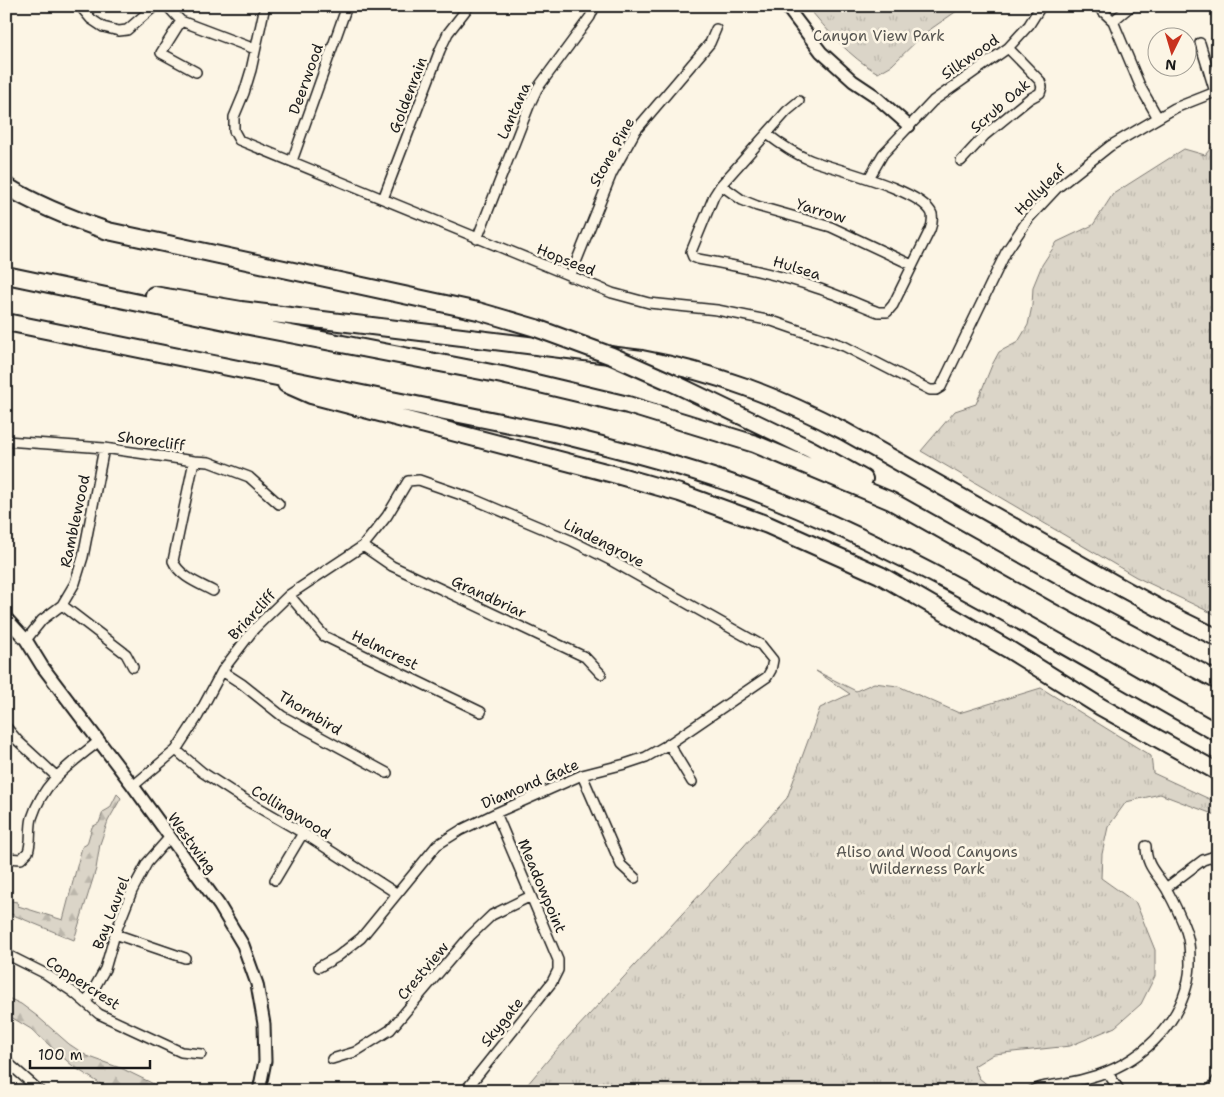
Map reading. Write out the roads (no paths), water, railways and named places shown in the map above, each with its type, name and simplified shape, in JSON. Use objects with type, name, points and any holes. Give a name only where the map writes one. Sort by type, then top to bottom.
[{"type":"highway","points":[[6,186],[27,199],[65,217],[108,231],[478,311],[536,328],[612,356],[810,449],[861,477],[891,500]]},
{"type":"highway","points":[[6,271],[241,310],[642,359],[700,371],[746,386],[798,407],[901,462],[1172,616],[1218,638]]},
{"type":"highway","points":[[6,275],[239,324],[502,375],[628,405],[755,444],[891,500],[1060,596],[1218,681]]},
{"type":"highway","points":[[6,322],[257,371],[554,433],[701,473],[781,502],[893,553],[945,580],[1218,733]]},
{"type":"highway","points":[[257,371],[311,395],[680,493],[768,525],[880,575],[1008,649],[1101,706],[1218,772]]},
{"type":"street","points":[[80,6],[91,19],[103,27],[119,31],[128,30],[155,6]]},
{"type":"street","points":[[168,6],[181,21],[255,49],[265,6]]},
{"type":"street","name":"Deerwood","points":[[292,162],[347,6]]},
{"type":"street","name":"Goldenrain","points":[[383,199],[440,50],[448,33],[469,6]]},
{"type":"street","name":"Lantana","points":[[477,239],[537,89],[596,6]]},
{"type":"street","points":[[786,6],[821,52],[853,81],[874,95],[909,126]]},
{"type":"street","name":"Silkwood","points":[[869,178],[883,154],[933,100],[1008,48],[1029,25],[1041,6]]},
{"type":"street","points":[[1097,6],[1113,21],[1141,88],[1158,118]]},
{"type":"street","points":[[1113,21],[1131,6]]},
{"type":"street","points":[[181,21],[161,53],[196,72]]},
{"type":"street","name":"Stone Pine","points":[[570,277],[612,173],[636,130],[710,43],[716,30]]},
{"type":"street","points":[[1200,44],[1216,92]]},
{"type":"street","name":"Scrub Oak","points":[[961,161],[986,134],[1040,92],[1042,87],[1040,80],[1008,48]]},
{"type":"street","name":"Hopseed","points":[[255,49],[252,70],[234,117],[234,131],[240,140],[612,293],[649,303],[717,310],[772,321],[844,346],[901,375]]},
{"type":"street","name":"Hollyleaf","points":[[901,375],[930,390],[936,390],[941,387],[1006,252],[1029,218],[1057,188],[1110,146],[1175,108],[1216,92]]},
{"type":"street","points":[[721,185],[787,111],[799,101]]},
{"type":"street","points":[[767,134],[809,160],[869,178],[918,200],[928,208],[932,215],[930,230],[912,265]]},
{"type":"street","name":"Hulsea","points":[[721,185],[714,196],[691,252],[693,257],[746,268],[818,288],[878,312],[887,312],[893,305],[912,265]]},
{"type":"street","name":"Yarrow","points":[[721,185],[742,200],[832,227],[912,265]]},
{"type":"street","name":"Shorecliff","points":[[6,441],[104,448],[209,462],[249,477],[279,504]]},
{"type":"street","name":"Ramblewood","points":[[26,640],[42,620],[62,605],[75,583],[83,557],[104,448]]},
{"type":"street","points":[[194,461],[174,561],[177,569],[183,575],[213,591]]},
{"type":"street","name":"Lindengrove","points":[[408,481],[420,480],[526,520],[570,540],[612,561],[762,645],[773,660]]},
{"type":"street","name":"Briarcliff","points":[[133,786],[176,750],[198,716],[222,672],[254,629],[289,595],[363,546],[388,516],[408,481]]},
{"type":"street","name":"Grandbriar","points":[[363,546],[392,566],[585,658],[601,674]]},
{"type":"street","name":"Helmcrest","points":[[289,595],[324,636],[481,712]]},
{"type":"street","points":[[62,605],[126,654],[132,667]]},
{"type":"street","name":"Westwing","points":[[6,618],[26,640],[42,666],[133,786],[218,905],[243,945],[257,984],[264,1024],[264,1061],[259,1091]]},
{"type":"street","name":"Diamond Gate","points":[[319,967],[337,957],[361,938],[437,845],[461,830],[496,813],[582,775],[646,757],[669,744],[766,677],[771,670],[773,660]]},
{"type":"street","name":"Thornbird","points":[[222,672],[242,684],[282,716],[388,773]]},
{"type":"street","points":[[6,726],[18,741],[56,776]]},
{"type":"street","points":[[6,858],[21,859],[28,852],[34,815],[43,794],[56,776],[70,762],[99,741]]},
{"type":"street","points":[[669,744],[692,782]]},
{"type":"street","name":"Collingwood","points":[[176,750],[202,772],[242,798],[303,833],[396,893]]},
{"type":"street","points":[[582,775],[621,865],[635,878]]},
{"type":"street","name":"Meadowpoint","points":[[496,813],[558,960],[558,970]]},
{"type":"street","points":[[275,880],[303,833]]},
{"type":"street","name":"Bay Laurel","points":[[86,1003],[105,970],[115,934],[132,890],[147,863],[169,838]]},
{"type":"street","points":[[1032,1091],[1045,1086],[1084,1079],[1107,1072],[1140,1053],[1160,1036],[1176,1014],[1185,993],[1189,971],[1190,954],[1188,938],[1180,916],[1166,888],[1150,866],[1146,857],[1146,846]]},
{"type":"street","points":[[1166,888],[1203,860],[1218,855]]},
{"type":"street","name":"Crestview","points":[[332,1059],[354,1052],[390,1030],[470,936],[492,915],[531,896]]},
{"type":"street","points":[[115,934],[185,958]]},
{"type":"street","name":"Coppercrest","points":[[6,954],[46,974],[99,1014],[181,1052],[202,1054]]},
{"type":"street","name":"Skygate","points":[[465,1091],[552,982],[558,970]]},
{"type":"street","points":[[6,1061],[40,1091]]},
{"type":"street","points":[[1107,1072],[1120,1091]]},
{"type":"street","points":[[1210,1091],[1218,1079]]},
{"type":"park label","name":"Canyon View Park","points":[[879,36]]},
{"type":"park label","name":"Aliso and Wood Canyons Wilderness Park","points":[[927,860]]}]
